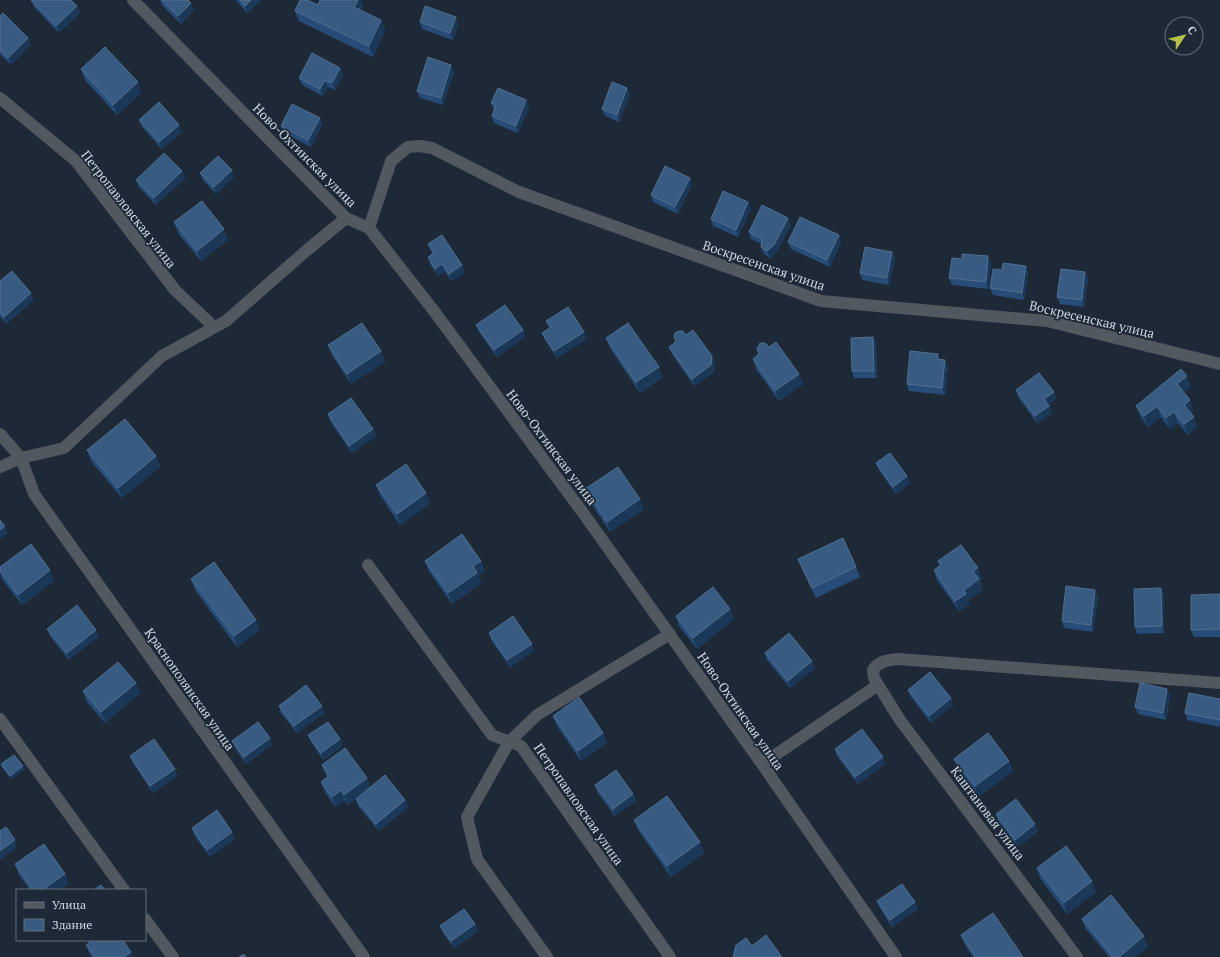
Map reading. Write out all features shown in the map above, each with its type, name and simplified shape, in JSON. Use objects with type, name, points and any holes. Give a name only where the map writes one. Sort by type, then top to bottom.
[{"type":"street","name":"Ново-Охтинская улица","points":[[133,0],[346,218],[369,228],[434,311],[586,517],[762,764],[896,957]]},
{"type":"street","name":"Петропавловская улица","points":[[0,98],[76,161],[175,290],[214,327]]},
{"type":"street","name":"Воскресенская улица","points":[[369,228],[391,161],[408,147],[420,146],[432,148],[519,192],[821,301],[1047,321],[1220,364]]},
{"type":"street","points":[[0,467],[21,458],[64,448],[162,356],[226,321],[346,218]]},
{"type":"street","name":"Краснополянская улица","points":[[0,434],[21,458],[34,494],[364,957]]},
{"type":"street","name":"Петропавловская улица","points":[[368,565],[492,735],[521,746],[670,957]]},
{"type":"street","points":[[547,957],[477,859],[467,817],[509,742],[537,715],[670,634]]},
{"type":"street","points":[[762,764],[878,685],[874,678],[873,670],[877,664],[886,660],[898,658],[1220,683]]},
{"type":"street","name":"Каштановая улица","points":[[878,685],[900,720],[1077,957]]},
{"type":"street","points":[[0,719],[123,889]]},
{"type":"street","points":[[146,920],[173,957]]},
{"type":"building","points":[[31,0],[71,0],[77,6],[56,26]]},
{"type":"building","points":[[162,0],[188,0],[191,3],[178,16]]},
{"type":"building","points":[[240,0],[251,0],[245,6]]},
{"type":"building","points":[[300,0],[307,0],[318,5],[320,0],[358,0],[354,7],[381,20],[369,46],[295,11]]},
{"type":"building","points":[[425,6],[456,17],[450,33],[420,22]]},
{"type":"building","points":[[3,13],[28,38],[8,58],[0,50],[0,16]]},
{"type":"building","points":[[105,47],[138,82],[113,105],[81,69]]},
{"type":"building","points":[[312,53],[340,68],[332,83],[325,80],[320,89],[299,78]]},
{"type":"building","points":[[428,57],[451,65],[441,98],[417,91]]},
{"type":"building","points":[[612,82],[627,88],[617,115],[602,109]]},
{"type":"building","points":[[498,88],[526,100],[516,126],[492,116],[496,105],[491,103]]},
{"type":"building","points":[[159,102],[179,125],[159,142],[139,120]]},
{"type":"building","points":[[292,104],[320,118],[308,140],[281,126]]},
{"type":"building","points":[[164,153],[182,171],[154,198],[136,180]]},
{"type":"building","points":[[218,156],[232,170],[214,187],[200,173]]},
{"type":"building","points":[[665,166],[690,178],[675,207],[651,195]]},
{"type":"building","points":[[723,191],[748,202],[736,230],[711,219]]},
{"type":"building","points":[[202,201],[224,229],[197,251],[174,222]]},
{"type":"building","points":[[762,205],[788,218],[774,245],[767,251],[761,247],[762,239],[749,232]]},
{"type":"building","points":[[800,217],[839,235],[827,260],[788,242]]},
{"type":"building","points":[[442,235],[462,265],[449,274],[442,264],[435,269],[428,257],[434,253],[428,244]]},
{"type":"building","points":[[865,247],[892,252],[887,278],[860,273]]},
{"type":"building","points":[[962,254],[988,256],[986,282],[949,278],[952,258],[962,259]]},
{"type":"building","points":[[1003,263],[1026,266],[1022,293],[990,288],[993,269],[1002,270]]},
{"type":"building","points":[[1061,269],[1085,272],[1082,300],[1057,297]]},
{"type":"building","points":[[12,271],[31,293],[4,317],[0,312],[0,281]]},
{"type":"building","points":[[505,305],[523,330],[494,350],[476,325]]},
{"type":"building","points":[[568,307],[584,332],[554,351],[542,333],[551,327],[546,321]]},
{"type":"building","points":[[362,323],[381,351],[347,374],[328,345]]},
{"type":"building","points":[[628,323],[659,367],[636,382],[606,338]]},
{"type":"building","points":[[693,330],[712,356],[711,365],[692,379],[669,347],[676,342],[674,337],[675,333],[683,331],[686,335]]},
{"type":"building","points":[[873,337],[874,371],[852,371],[851,338]]},
{"type":"building","points":[[776,342],[799,374],[775,391],[753,359],[759,354],[757,349],[760,343],[765,343],[769,347]]},
{"type":"building","points":[[910,351],[938,354],[937,359],[945,360],[942,388],[907,384]]},
{"type":"building","points":[[1181,369],[1187,376],[1177,384],[1190,400],[1184,405],[1194,417],[1184,424],[1174,412],[1166,418],[1157,406],[1144,416],[1136,406]]},
{"type":"building","points":[[1039,373],[1054,392],[1044,399],[1049,406],[1035,416],[1016,390]]},
{"type":"building","points":[[351,398],[373,429],[349,446],[328,414]]},
{"type":"building","points":[[125,419],[156,456],[118,488],[87,450]]},
{"type":"building","points":[[890,453],[907,476],[893,487],[876,463]]},
{"type":"building","points":[[406,464],[426,493],[397,514],[376,485]]},
{"type":"building","points":[[618,467],[640,499],[607,522],[585,489]]},
{"type":"building","points":[[0,520],[5,526],[0,530]]},
{"type":"building","points":[[462,534],[481,561],[473,566],[477,573],[448,593],[425,561]]},
{"type":"building","points":[[843,538],[856,567],[812,588],[798,559]]},
{"type":"building","points":[[31,544],[50,570],[18,595],[0,571],[0,567]]},
{"type":"building","points":[[961,545],[978,568],[973,571],[979,579],[964,590],[966,594],[955,601],[934,570],[941,565],[938,561]]},
{"type":"building","points":[[214,562],[256,620],[234,636],[191,579]]},
{"type":"building","points":[[1066,586],[1095,590],[1091,625],[1062,621]]},
{"type":"building","points":[[713,587],[730,609],[693,638],[676,616]]},
{"type":"building","points":[[1161,588],[1162,626],[1135,627],[1134,589]]},
{"type":"building","points":[[1220,594],[1220,629],[1191,630],[1191,595]]},
{"type":"building","points":[[77,605],[96,630],[67,653],[47,629]]},
{"type":"building","points":[[513,616],[532,644],[507,660],[489,633]]},
{"type":"building","points":[[789,633],[812,661],[788,681],[765,653]]},
{"type":"building","points":[[118,662],[136,683],[101,712],[83,691]]},
{"type":"building","points":[[930,672],[951,698],[929,716],[908,690]]},
{"type":"building","points":[[1140,683],[1167,689],[1163,713],[1135,707]]},
{"type":"building","points":[[306,685],[322,706],[294,726],[279,706]]},
{"type":"building","points":[[1189,693],[1220,699],[1220,720],[1185,713]]},
{"type":"building","points":[[579,697],[603,733],[578,751],[553,716]]},
{"type":"building","points":[[258,722],[270,738],[244,757],[232,741]]},
{"type":"building","points":[[328,722],[340,739],[321,753],[308,735]]},
{"type":"building","points":[[862,729],[883,757],[855,777],[835,749]]},
{"type":"building","points":[[988,733],[1009,761],[975,786],[954,759]]},
{"type":"building","points":[[154,739],[175,769],[150,786],[130,756]]},
{"type":"building","points":[[345,748],[367,778],[344,795],[341,790],[332,797],[321,782],[329,776],[322,765]]},
{"type":"building","points":[[14,755],[23,766],[10,776],[1,764]]},
{"type":"building","points":[[616,770],[633,794],[613,809],[595,785]]},
{"type":"building","points":[[385,775],[405,800],[376,824],[356,799]]},
{"type":"building","points":[[667,796],[700,842],[667,866],[634,820]]},
{"type":"building","points":[[1016,799],[1035,824],[1015,840],[996,814]]},
{"type":"building","points":[[217,810],[232,832],[207,850],[192,828]]},
{"type":"building","points":[[6,827],[15,840],[0,851],[0,831]]},
{"type":"building","points":[[44,844],[65,874],[43,889],[32,889],[15,864]]},
{"type":"building","points":[[1066,846],[1092,881],[1064,903],[1037,868]]},
{"type":"building","points":[[902,884],[915,902],[890,920],[877,901]]},
{"type":"building","points":[[101,885],[104,889],[95,889]]},
{"type":"building","points":[[1111,895],[1144,936],[1119,957],[1113,957],[1082,919]]},
{"type":"building","points":[[464,909],[475,924],[451,941],[440,926]]},
{"type":"building","points":[[993,913],[1023,957],[976,957],[961,935]]},
{"type":"building","points":[[766,935],[782,957],[733,957],[736,945],[746,938],[752,946]]},
{"type":"building","points":[[92,941],[124,941],[131,952],[124,957],[95,957],[86,945]]},
{"type":"building","points":[[244,954],[246,957],[239,957]]}]
